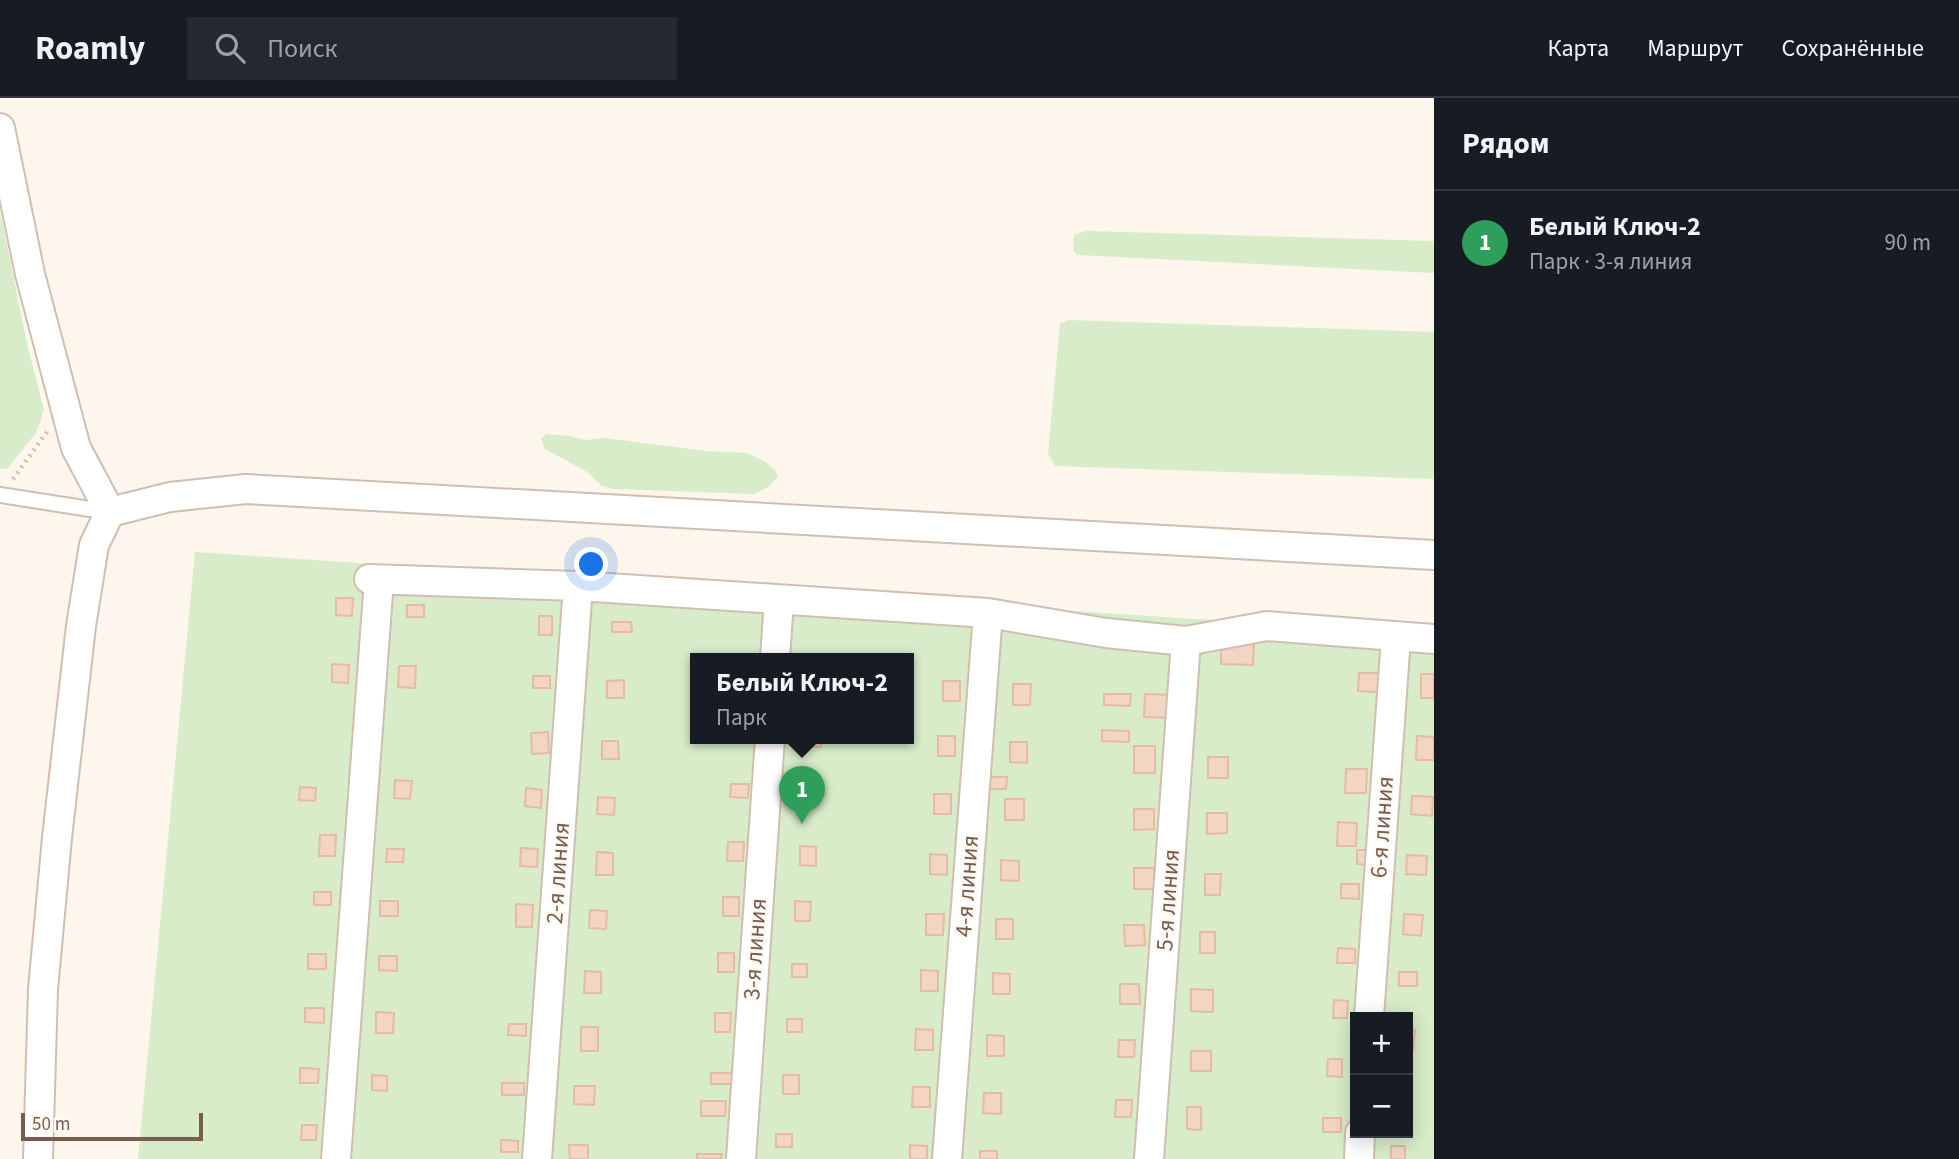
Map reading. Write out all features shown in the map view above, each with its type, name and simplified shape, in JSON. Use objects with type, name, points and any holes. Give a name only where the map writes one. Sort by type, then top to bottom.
[{"type":"street","points":[[0,128],[30,274],[76,448],[110,512]]},
{"type":"street","points":[[110,512],[170,497],[246,489],[1434,555]]},
{"type":"street","points":[[38,1159],[43,989],[57,838],[81,626],[94,545],[110,512]]},
{"type":"street","points":[[336,1159],[374,580],[578,586],[988,613],[1106,633],[1186,640],[1267,626],[1434,639]]},
{"type":"street","name":"2-я линия","points":[[537,1159],[578,586]]},
{"type":"street","points":[[775,653],[779,600]]},
{"type":"street","name":"4-я линия","points":[[947,1159],[988,613]]},
{"type":"street","name":"6-я линия","points":[[1369,1012],[1396,637]]},
{"type":"street","name":"5-я линия","points":[[1149,1159],[1186,640]]},
{"type":"street","name":"3-я линия","points":[[741,1159],[770,744]]},
{"type":"street","points":[[1359,1159],[1360,1138]]},
{"type":"lane","points":[[1,495],[110,512]]},
{"type":"path","points":[[1,495],[48,430]]},
{"type":"green space","points":[[0,211],[28,348],[44,410],[36,433],[7,469],[0,469]]},
{"type":"green space","points":[[1086,231],[1434,241],[1434,273],[1077,255],[1073,251],[1074,235]]},
{"type":"green space","points":[[1068,320],[1434,332],[1434,479],[1055,466],[1048,453],[1060,324]]},
{"type":"green space","points":[[546,434],[585,440],[604,438],[706,451],[747,453],[764,461],[778,476],[770,486],[754,494],[614,489],[602,486],[587,472],[545,449],[541,439]]},
{"type":"green space","points":[[195,552],[1194,619],[1434,631],[1434,1159],[138,1159]]},
{"type":"building","points":[[336,598],[353,598],[352,616],[336,615]]},
{"type":"building","points":[[407,605],[424,605],[424,617],[407,617]]},
{"type":"building","points":[[539,616],[552,616],[552,635],[539,635]]},
{"type":"building","points":[[612,622],[631,622],[632,632],[612,632]]},
{"type":"building","points":[[1221,640],[1254,641],[1253,665],[1221,664]]},
{"type":"building","points":[[332,664],[349,665],[348,683],[332,682]]},
{"type":"building","points":[[399,666],[416,666],[415,688],[398,687]]},
{"type":"building","points":[[1359,673],[1379,673],[1378,692],[1358,691]]},
{"type":"building","points":[[1421,674],[1434,674],[1434,698],[1421,698]]},
{"type":"building","points":[[533,676],[550,676],[550,688],[533,688]]},
{"type":"building","points":[[624,680],[624,698],[607,698],[607,681]]},
{"type":"building","points":[[943,681],[960,681],[960,701],[943,701]]},
{"type":"building","points":[[1013,684],[1031,684],[1030,705],[1013,705]]},
{"type":"building","points":[[1104,694],[1131,694],[1130,706],[1104,705]]},
{"type":"building","points":[[1145,694],[1173,695],[1172,718],[1144,717]]},
{"type":"building","points":[[1102,730],[1129,731],[1129,742],[1102,741]]},
{"type":"building","points":[[548,732],[549,753],[532,754],[531,733]]},
{"type":"building","points":[[938,736],[955,736],[955,756],[938,756]]},
{"type":"building","points":[[1417,736],[1434,737],[1434,760],[1416,760]]},
{"type":"building","points":[[602,741],[618,741],[619,759],[602,759]]},
{"type":"building","points":[[1010,742],[1027,742],[1027,763],[1010,762]]},
{"type":"building","points":[[805,744],[821,744],[821,747]]},
{"type":"building","points":[[1134,746],[1155,746],[1155,773],[1134,773]]},
{"type":"building","points":[[1208,757],[1228,757],[1228,778],[1208,778]]},
{"type":"building","points":[[1346,769],[1367,769],[1366,793],[1345,793]]},
{"type":"building","points":[[990,777],[1007,777],[1006,789],[990,789]]},
{"type":"building","points":[[395,780],[412,781],[410,799],[394,798]]},
{"type":"building","points":[[731,784],[749,784],[748,798],[730,797]]},
{"type":"building","points":[[803,785],[819,785],[818,805],[802,804]]},
{"type":"building","points":[[300,787],[316,788],[315,801],[299,800]]},
{"type":"building","points":[[526,788],[542,790],[541,808],[525,806]]},
{"type":"building","points":[[934,794],[951,794],[951,814],[934,814]]},
{"type":"building","points":[[1412,796],[1433,797],[1432,816],[1411,814]]},
{"type":"building","points":[[598,797],[615,798],[614,815],[597,814]]},
{"type":"building","points":[[1005,799],[1024,799],[1024,820],[1005,820]]},
{"type":"building","points":[[1134,809],[1154,809],[1154,829],[1134,830]]},
{"type":"building","points":[[1207,813],[1227,813],[1227,833],[1207,834]]},
{"type":"building","points":[[1338,822],[1357,823],[1356,846],[1337,846]]},
{"type":"building","points":[[320,835],[336,835],[335,856],[319,856]]},
{"type":"building","points":[[728,842],[744,842],[743,861],[727,861]]},
{"type":"building","points":[[800,846],[816,847],[816,866],[800,865]]},
{"type":"building","points":[[521,848],[538,849],[537,867],[520,866]]},
{"type":"building","points":[[387,849],[404,849],[403,862],[386,862]]},
{"type":"building","points":[[1357,850],[1375,850],[1375,865],[1357,864]]},
{"type":"building","points":[[597,852],[613,853],[613,875],[596,875]]},
{"type":"building","points":[[930,854],[947,855],[947,875],[930,874]]},
{"type":"building","points":[[1407,855],[1427,856],[1426,875],[1406,874]]},
{"type":"building","points":[[1001,860],[1019,861],[1019,881],[1001,880]]},
{"type":"building","points":[[1134,868],[1154,868],[1154,889],[1134,889]]},
{"type":"building","points":[[1205,874],[1221,874],[1220,895],[1205,895]]},
{"type":"building","points":[[1341,884],[1359,884],[1359,899],[1341,898]]},
{"type":"building","points":[[314,892],[331,892],[331,905],[314,905]]},
{"type":"building","points":[[723,897],[739,897],[739,916],[723,916]]},
{"type":"building","points":[[380,901],[398,901],[398,916],[380,916]]},
{"type":"building","points":[[795,901],[811,902],[810,921],[795,921]]},
{"type":"building","points":[[516,904],[533,905],[532,927],[516,927]]},
{"type":"building","points":[[590,910],[607,911],[606,929],[589,928]]},
{"type":"building","points":[[926,914],[944,914],[943,935],[926,935]]},
{"type":"building","points":[[1404,914],[1423,915],[1421,936],[1403,934]]},
{"type":"building","points":[[996,919],[1013,919],[1013,939],[996,939]]},
{"type":"building","points":[[1124,925],[1144,925],[1145,945],[1125,946]]},
{"type":"building","points":[[1200,932],[1215,932],[1215,953],[1200,953]]},
{"type":"building","points":[[1338,948],[1355,949],[1355,963],[1337,963]]},
{"type":"building","points":[[718,953],[734,953],[734,972],[718,972]]},
{"type":"building","points":[[308,954],[326,954],[326,969],[308,969]]},
{"type":"building","points":[[379,956],[397,956],[397,971],[379,970]]},
{"type":"building","points":[[792,964],[807,964],[807,977],[792,977]]},
{"type":"building","points":[[921,970],[938,971],[938,991],[921,991]]},
{"type":"building","points":[[585,971],[601,972],[601,993],[584,993]]},
{"type":"building","points":[[1399,972],[1417,972],[1417,986],[1399,986]]},
{"type":"building","points":[[993,973],[1010,974],[1010,994],[993,994]]},
{"type":"building","points":[[1120,984],[1139,984],[1140,1004],[1120,1004]]},
{"type":"building","points":[[1191,989],[1213,990],[1213,1012],[1191,1011]]},
{"type":"building","points":[[1334,1000],[1348,1001],[1347,1018],[1333,1018]]},
{"type":"building","points":[[305,1008],[324,1008],[324,1023],[305,1022]]},
{"type":"building","points":[[376,1012],[394,1013],[393,1033],[376,1033]]},
{"type":"building","points":[[715,1013],[731,1013],[730,1032],[715,1032]]},
{"type":"building","points":[[787,1019],[802,1019],[802,1032],[787,1032]]},
{"type":"building","points":[[509,1024],[526,1024],[526,1036],[508,1035]]},
{"type":"building","points":[[581,1027],[598,1027],[598,1051],[581,1051]]},
{"type":"building","points":[[916,1029],[933,1030],[933,1050],[915,1050]]},
{"type":"building","points":[[987,1035],[1004,1036],[1004,1056],[987,1056]]},
{"type":"building","points":[[1119,1040],[1135,1040],[1134,1057],[1118,1057]]},
{"type":"building","points":[[1191,1051],[1211,1051],[1211,1071],[1191,1071]]},
{"type":"building","points":[[1328,1059],[1342,1059],[1342,1077],[1327,1076]]},
{"type":"building","points":[[300,1068],[319,1069],[318,1083],[300,1083]]},
{"type":"building","points":[[711,1073],[736,1073],[736,1084],[711,1084]]},
{"type":"building","points":[[372,1075],[387,1076],[387,1091],[372,1090]]},
{"type":"building","points":[[783,1075],[799,1075],[799,1094],[783,1094]]},
{"type":"building","points":[[502,1083],[524,1083],[524,1095],[502,1095]]},
{"type":"building","points":[[574,1086],[595,1086],[594,1105],[574,1104]]},
{"type":"building","points":[[913,1087],[930,1087],[930,1107],[912,1107]]},
{"type":"building","points":[[984,1093],[1001,1093],[1001,1114],[983,1113]]},
{"type":"building","points":[[1116,1100],[1132,1100],[1131,1117],[1115,1117]]},
{"type":"building","points":[[701,1101],[726,1101],[725,1116],[701,1116]]},
{"type":"building","points":[[1187,1107],[1201,1107],[1201,1130],[1187,1129]]},
{"type":"building","points":[[1323,1118],[1341,1118],[1341,1132],[1323,1132]]},
{"type":"building","points":[[302,1125],[317,1125],[316,1140],[301,1140]]},
{"type":"building","points":[[776,1134],[792,1134],[792,1147],[776,1147]]},
{"type":"building","points":[[501,1140],[518,1141],[518,1152],[501,1152]]},
{"type":"building","points":[[569,1145],[588,1145],[588,1159],[570,1159]]},
{"type":"building","points":[[910,1145],[927,1146],[927,1159],[910,1159]]},
{"type":"building","points":[[1391,1146],[1405,1146],[1405,1159],[1391,1159]]},
{"type":"building","points":[[980,1151],[997,1151],[997,1159],[980,1159]]},
{"type":"building","points":[[697,1154],[722,1154],[721,1159],[697,1159]]},
{"type":"place","name":"Белый Ключ-2","points":[[802,824]]}]
